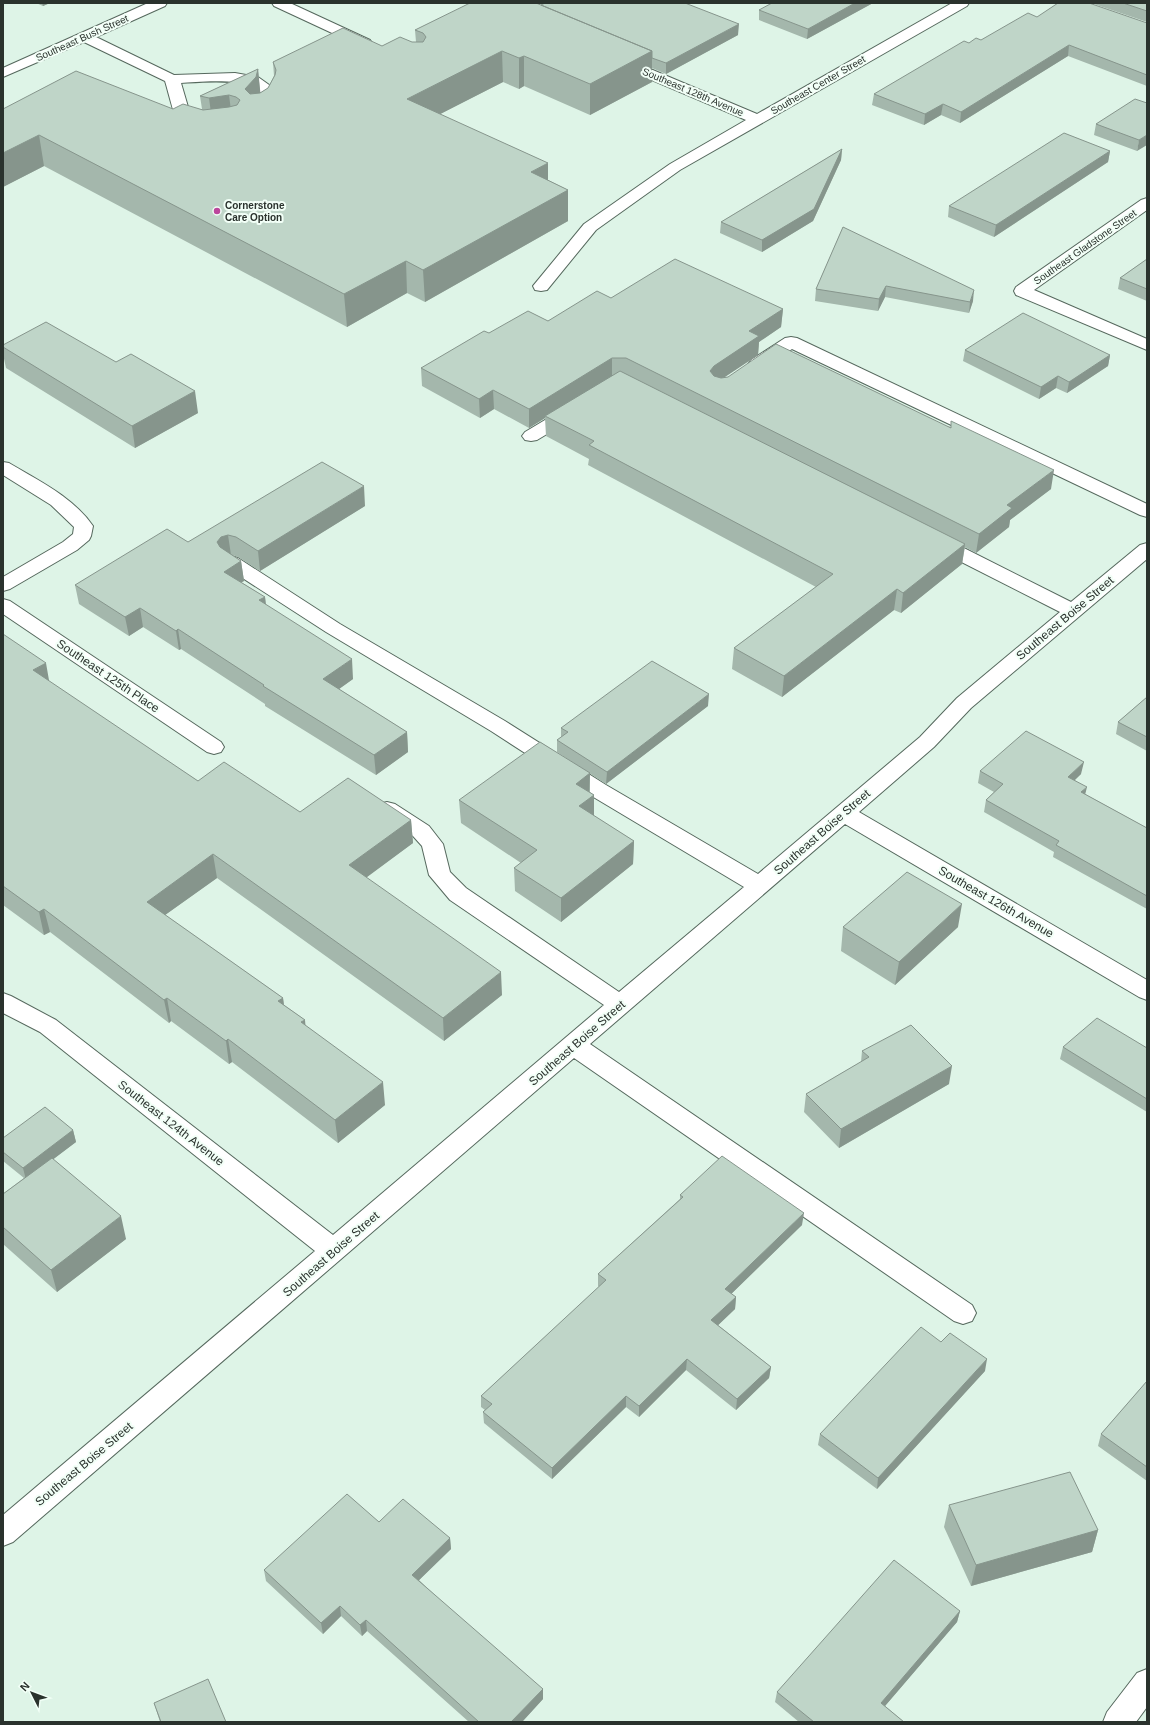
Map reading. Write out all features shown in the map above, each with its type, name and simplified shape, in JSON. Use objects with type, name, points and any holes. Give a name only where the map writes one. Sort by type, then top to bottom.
[{"type":"street","name":"Southeast Bush Street","points":[[4,72],[160,3]]},
{"type":"street","points":[[279,3],[377,48]]},
{"type":"street","name":"Southeast Center Street","points":[[540,286],[590,228],[675,167],[962,3]]},
{"type":"street","points":[[84,37],[172,79],[235,78],[253,80],[267,90],[271,101],[267,113],[258,120]]},
{"type":"street","name":"Southeast 128th Avenue","points":[[614,59],[757,119]]},
{"type":"street","points":[[172,79],[186,126],[206,135]]},
{"type":"street","name":"Southeast Gladstone Street","points":[[1147,203],[1022,291],[1147,345]]},
{"type":"street","points":[[746,372],[791,342],[1147,511]]},
{"type":"street","points":[[531,436],[585,403]]},
{"type":"street","points":[[3,467],[63,505],[77,516],[84,526],[82,536],[70,546],[3,585]]},
{"type":"street","points":[[924,536],[1073,611]]},
{"type":"street","name":"Southeast Boise Street","points":[[3,1533],[574,1046],[927,742],[964,703],[1147,549]]},
{"type":"street","points":[[231,562],[333,628],[498,726],[598,790],[760,886]]},
{"type":"street","name":"Southeast 125th Place","points":[[3,605],[214,747]]},
{"type":"street","points":[[372,799],[421,831],[432,844],[440,875],[458,894],[621,1005]]},
{"type":"street","name":"Southeast 126th Avenue","points":[[844,813],[1147,991]]},
{"type":"street","name":"Southeast 124th Avenue","points":[[3,1002],[22,1010],[48,1026],[334,1252]]},
{"type":"street","points":[[574,1046],[963,1313]]},
{"type":"street","points":[[1118,1722],[1147,1683]]},
{"type":"building","points":[[470,3],[536,3],[652,51],[590,84],[524,56],[519,58],[502,51],[407,99],[548,163],[531,172],[568,190],[423,270],[406,261],[344,294],[39,135],[3,153],[3,109],[76,71],[173,109],[183,104],[203,110],[229,107],[237,105],[240,100],[229,95],[209,98],[200,96],[258,69],[256,77],[245,89],[250,94],[260,93],[268,88],[275,75],[276,70],[273,62],[343,28],[382,46],[400,37],[412,42],[423,42],[426,37],[423,33],[415,30]]},
{"type":"building","points":[[545,3],[685,3],[739,24],[666,63],[652,58],[652,51],[541,5]]},
{"type":"building","points":[[772,3],[855,3],[808,29],[759,10]]},
{"type":"building","points":[[1058,3],[1089,3],[1147,23],[1147,75],[1069,45],[961,112],[943,104],[925,114],[874,94],[964,41],[969,43],[976,38],[981,40],[1028,13],[1037,17]]},
{"type":"building","points":[[1123,3],[1147,3],[1147,11]]},
{"type":"building","points":[[1135,99],[1147,103],[1147,135],[1139,140],[1096,124]]},
{"type":"building","points":[[1064,133],[1110,151],[996,225],[949,206]]},
{"type":"building","points":[[842,149],[814,209],[762,240],[721,222]]},
{"type":"building","points":[[843,227],[974,290],[970,302],[886,286],[879,299],[816,289]]},
{"type":"building","points":[[675,259],[783,309],[749,331],[759,336],[714,366],[710,371],[714,376],[721,378],[728,377],[776,344],[951,428],[951,421],[1054,470],[1007,505],[1012,508],[979,534],[626,358],[612,358],[529,409],[493,390],[479,399],[421,368],[484,331],[489,333],[528,311],[548,321],[597,291],[611,298]]},
{"type":"building","points":[[1147,259],[1147,289],[1120,278]]},
{"type":"building","points":[[1023,313],[1110,355],[1069,382],[1058,376],[1041,387],[965,350]]},
{"type":"building","points":[[46,322],[116,362],[131,354],[195,391],[132,426],[3,347],[3,345]]},
{"type":"building","points":[[620,371],[965,544],[903,593],[897,589],[784,676],[734,648],[833,574],[589,445],[594,441],[545,416]]},
{"type":"building","points":[[322,462],[364,486],[258,551],[236,537],[228,535],[221,537],[217,542],[220,547],[241,561],[224,572],[265,597],[259,600],[352,659],[323,679],[407,732],[374,755],[263,686],[264,685],[178,629],[176,631],[140,608],[125,617],[75,585],[167,529],[188,542]]},
{"type":"building","points":[[3,634],[46,663],[33,670],[198,781],[224,762],[300,812],[348,778],[411,820],[349,865],[501,972],[443,1018],[213,854],[147,902],[283,998],[278,1001],[305,1020],[301,1022],[383,1082],[335,1120],[228,1039],[226,1041],[167,998],[164,1000],[44,909],[39,912],[3,886]]},
{"type":"building","points":[[652,661],[709,694],[607,772],[557,740],[568,732],[561,728]]},
{"type":"building","points":[[1147,697],[1147,737],[1118,722]]},
{"type":"building","points":[[1026,731],[1084,762],[1068,777],[1087,787],[1081,792],[1147,828],[1147,896],[1056,845],[1059,841],[986,800],[1003,784],[980,771]]},
{"type":"building","points":[[540,742],[590,773],[576,784],[594,795],[579,806],[634,841],[561,898],[514,868],[537,850],[459,800]]},
{"type":"building","points":[[907,872],[962,904],[899,962],[843,927]]},
{"type":"building","points":[[1097,1018],[1147,1048],[1147,1099],[1063,1047]]},
{"type":"building","points":[[911,1025],[952,1066],[841,1129],[806,1094],[869,1057],[862,1051]]},
{"type":"building","points":[[45,1107],[73,1130],[23,1168],[3,1152],[3,1138]]},
{"type":"building","points":[[722,1156],[804,1213],[725,1289],[736,1297],[711,1320],[771,1367],[737,1399],[687,1359],[639,1406],[626,1396],[552,1468],[483,1412],[492,1404],[481,1396],[606,1280],[598,1274],[683,1197],[680,1195]]},
{"type":"building","points":[[52,1158],[121,1216],[51,1270],[3,1227],[3,1194]]},
{"type":"building","points":[[921,1327],[941,1342],[950,1333],[987,1359],[878,1478],[820,1434]]},
{"type":"building","points":[[1147,1381],[1147,1467],[1101,1434]]},
{"type":"building","points":[[1070,1472],[1098,1530],[976,1565],[949,1505]]},
{"type":"building","points":[[347,1494],[379,1522],[403,1499],[450,1538],[412,1575],[543,1689],[511,1722],[479,1722],[366,1620],[360,1625],[340,1606],[321,1623],[264,1570]]},
{"type":"building","points":[[894,1560],[960,1611],[881,1703],[904,1722],[814,1722],[777,1692]]},
{"type":"building","points":[[208,1679],[226,1722],[161,1722],[154,1703]]},
{"type":"place","name":"Cornerstone Care Option","points":[[217,211]]}]
